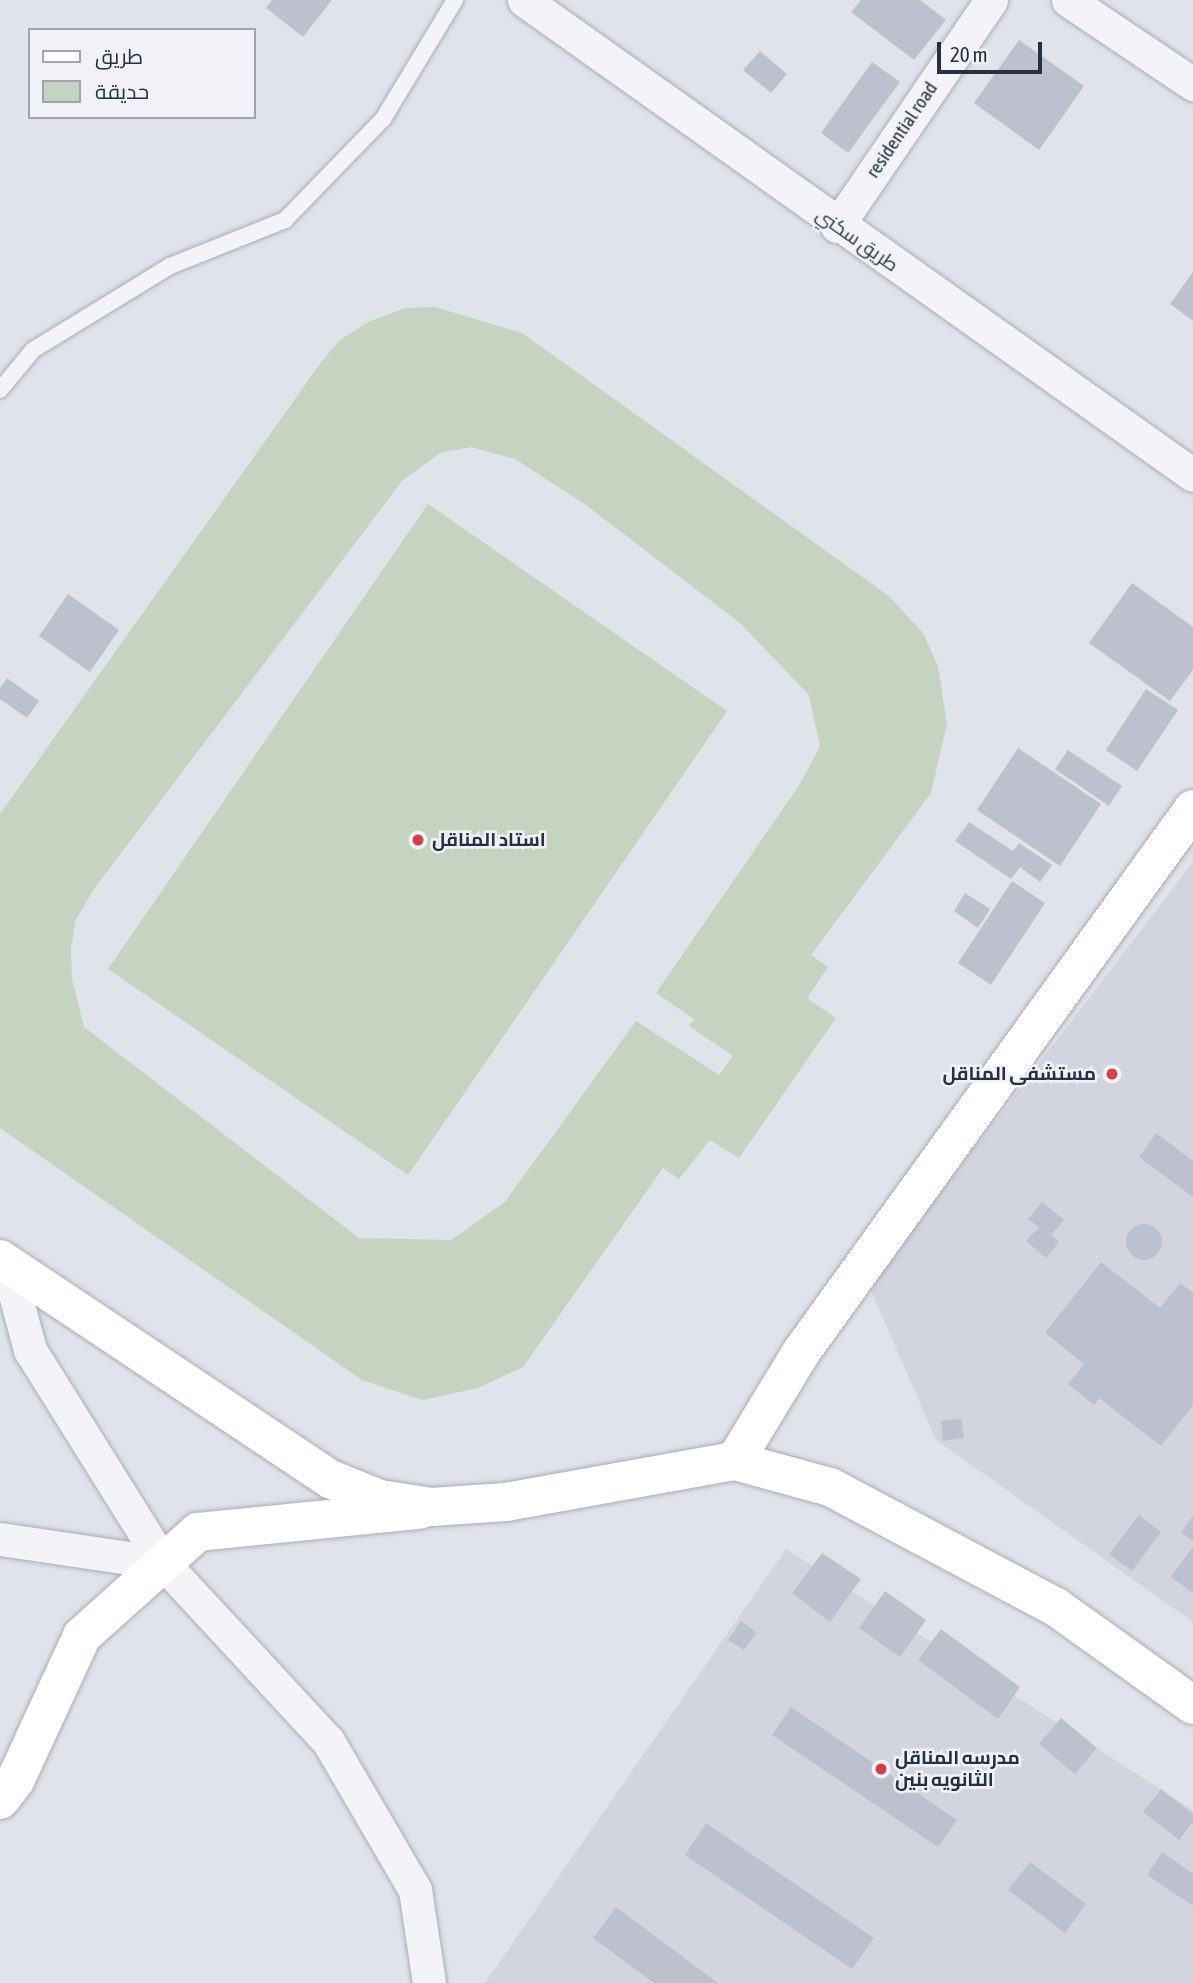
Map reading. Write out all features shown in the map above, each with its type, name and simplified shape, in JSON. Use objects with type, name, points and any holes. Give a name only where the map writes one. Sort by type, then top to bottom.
[{"type":"street","name":"طريق سكني","points":[[524,0],[837,226],[1193,475]]},
{"type":"street","name":"residential road","points":[[837,226],[991,0]]},
{"type":"street","points":[[1068,0],[1193,84]]},
{"type":"street","points":[[735,1461],[802,1351],[1193,809]]},
{"type":"street","points":[[4,1261],[330,1479],[380,1499],[431,1507],[506,1502]]},
{"type":"street","points":[[4,1261],[30,1350],[163,1563],[328,1741],[415,1890],[429,1983]]},
{"type":"street","points":[[0,1800],[15,1781],[82,1636],[198,1531],[506,1502],[735,1461],[842,1493],[1056,1608],[1193,1705]]},
{"type":"street","points":[[0,1539],[163,1563]]},
{"type":"lane","points":[[0,390],[33,350],[170,266],[285,220],[383,119],[455,0]]},
{"type":"shaded area","name":"مستشفى المناقل","points":[[1193,862],[1193,1622],[936,1440],[869,1286]]},
{"type":"shaded area","name":"مدرسه المناقل الثانويه بنين","points":[[786,1549],[1193,1810],[1193,1983],[485,1983]]},
{"type":"green space","points":[[435,307],[522,333],[889,596],[923,633],[938,666],[947,724],[931,793],[811,955],[828,967],[807,998],[836,1018],[739,1158],[710,1140],[679,1179],[663,1168],[523,1367],[478,1388],[422,1400],[362,1380],[0,1128],[0,814],[322,361],[340,340],[368,322],[405,308]],"holes":[[[471,447],[515,459],[586,505],[740,623],[809,695],[820,747],[798,787],[656,993],[694,1019],[689,1026],[733,1056],[719,1075],[636,1021],[505,1202],[451,1240],[359,1238],[84,1027],[72,979],[71,949],[76,919],[94,889],[402,481],[440,453]]]},
{"type":"green space","name":"استاد المناقل","points":[[428,504],[727,711],[408,1175],[108,969]]},
{"type":"building","points":[[272,0],[332,0],[303,37],[266,8]]},
{"type":"building","points":[[861,0],[920,0],[946,20],[914,60],[851,12]]},
{"type":"building","points":[[1019,40],[1084,86],[1039,150],[974,103]]},
{"type":"building","points":[[760,51],[787,74],[771,93],[743,70]]},
{"type":"building","points":[[872,62],[900,82],[848,153],[821,133]]},
{"type":"building","points":[[1193,272],[1193,321],[1170,304]]},
{"type":"building","points":[[1132,583],[1193,627],[1193,670],[1170,701],[1089,643]]},
{"type":"building","points":[[68,594],[119,630],[90,672],[39,636]]},
{"type":"building","points":[[7,678],[39,701],[27,718],[0,699],[0,688]]},
{"type":"building","points":[[1146,689],[1178,710],[1137,771],[1106,750]]},
{"type":"building","points":[[1018,748],[1101,804],[1060,866],[977,810]]},
{"type":"building","points":[[1068,750],[1122,786],[1109,806],[1055,769]]},
{"type":"building","points":[[969,822],[1013,851],[1019,843],[1052,865],[1040,882],[1020,867],[1011,879],[955,841]]},
{"type":"building","points":[[1012,881],[1045,903],[991,985],[958,963]]},
{"type":"building","points":[[965,893],[990,909],[978,928],[954,911]]},
{"type":"building","points":[[1156,1133],[1193,1161],[1193,1197],[1139,1157]]},
{"type":"building","points":[[1042,1202],[1064,1220],[1051,1235],[1059,1242],[1046,1258],[1026,1241],[1039,1227],[1028,1219]]},
{"type":"building","points":[[1144,1224],[1157,1229],[1162,1242],[1157,1255],[1144,1260],[1131,1255],[1126,1242],[1131,1229]]},
{"type":"building","points":[[1101,1262],[1160,1308],[1180,1283],[1193,1293],[1193,1405],[1161,1446],[1099,1398],[1094,1405],[1068,1384],[1084,1364],[1045,1333]]},
{"type":"building","points":[[961,1419],[964,1438],[943,1441],[941,1421]]},
{"type":"building","points":[[1139,1515],[1161,1532],[1132,1571],[1109,1554]]},
{"type":"building","points":[[1193,1516],[1193,1541],[1181,1532]]},
{"type":"building","points":[[1193,1547],[1193,1593],[1171,1577]]},
{"type":"building","points":[[822,1553],[861,1579],[830,1622],[792,1593]]},
{"type":"building","points":[[885,1591],[926,1620],[900,1657],[859,1628]]},
{"type":"building","points":[[741,1621],[757,1633],[744,1650],[728,1640]]},
{"type":"building","points":[[941,1629],[1020,1687],[998,1719],[918,1660]]},
{"type":"building","points":[[791,1707],[957,1820],[938,1847],[772,1735]]},
{"type":"building","points":[[1061,1718],[1097,1748],[1075,1774],[1039,1744]]},
{"type":"building","points":[[1161,1789],[1193,1814],[1193,1822],[1179,1840],[1143,1812]]},
{"type":"building","points":[[706,1823],[874,1938],[852,1969],[685,1855]]},
{"type":"building","points":[[1162,1852],[1193,1874],[1193,1906],[1147,1875]]},
{"type":"building","points":[[1030,1862],[1086,1904],[1065,1933],[1008,1890]]},
{"type":"building","points":[[616,1907],[718,1983],[654,1983],[593,1938]]},
{"type":"place","name":"استاد المناقل","points":[[418,840]]},
{"type":"place","name":"مستشفى المناقل","points":[[1112,1074]]},
{"type":"place","name":"مدرسه المناقل الثانويه بنين","points":[[881,1769]]}]
